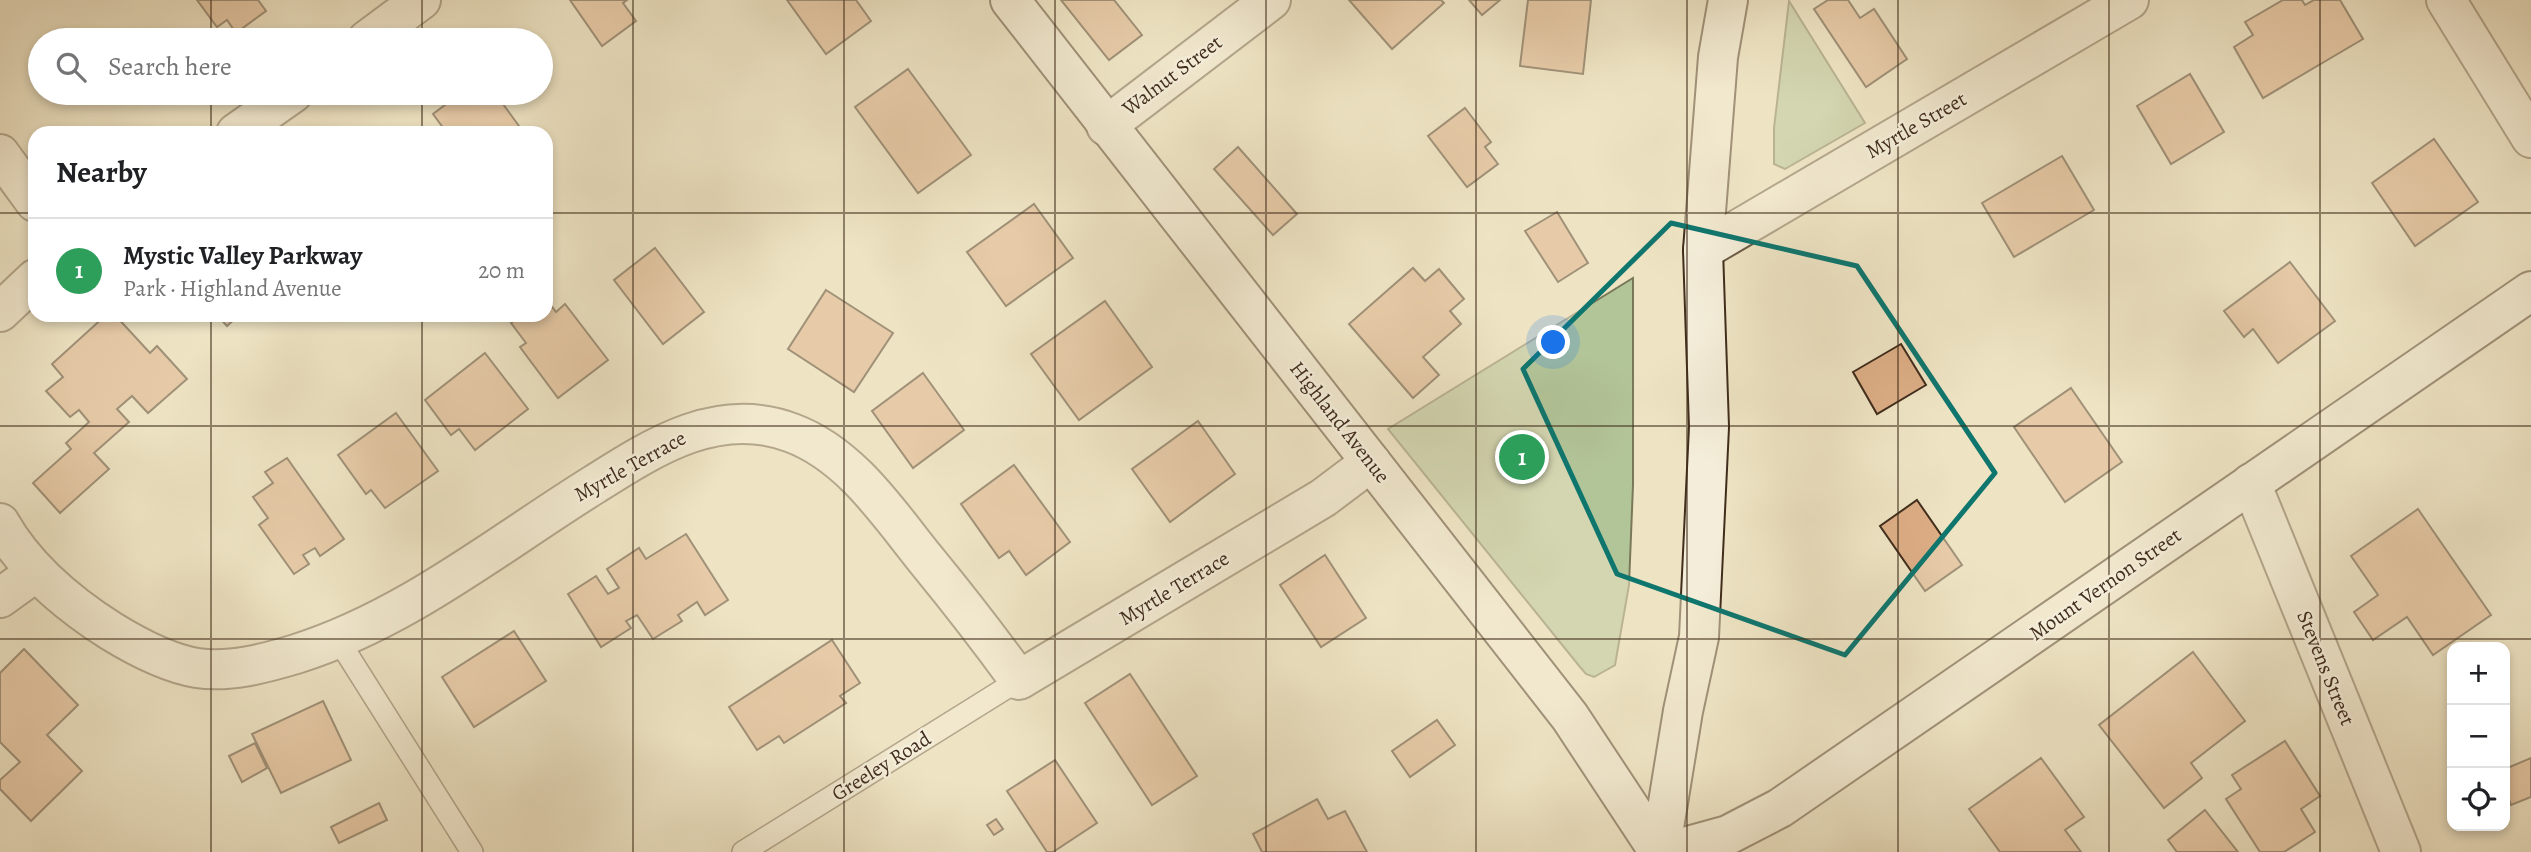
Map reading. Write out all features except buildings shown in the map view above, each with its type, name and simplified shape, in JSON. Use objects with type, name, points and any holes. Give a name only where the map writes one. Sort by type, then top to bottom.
[{"type":"street","points":[[382,28],[421,0]]},
{"type":"street","name":"Highland Avenue","points":[[1010,0],[1570,717],[1660,852]]},
{"type":"street","name":"Walnut Street","points":[[1106,126],[1271,0]]},
{"type":"street","points":[[1660,852],[1683,711],[1699,637],[1709,427],[1703,250],[1718,57],[1728,0]]},
{"type":"street","name":"Myrtle Street","points":[[1703,250],[2129,0]]},
{"type":"street","points":[[2445,0],[2523,126]]},
{"type":"street","points":[[246,126],[276,105]]},
{"type":"street","points":[[0,154],[28,192]]},
{"type":"street","points":[[0,312],[28,286]]},
{"type":"street","name":"Mount Vernon Street","points":[[1667,852],[1728,835],[1770,814],[2531,291]]},
{"type":"street","name":"Myrtle Terrace","points":[[0,523],[36,572],[82,612],[119,636],[157,656],[198,668],[264,664],[339,641],[392,615],[448,581],[529,525],[672,439],[720,424],[758,424],[794,433],[817,444],[860,481],[987,636],[1019,680],[1323,498],[1371,462]]},
{"type":"street","name":"Stevens Street","points":[[2251,483],[2390,848]]},
{"type":"street","points":[[0,598],[36,572]]},
{"type":"lane","points":[[339,641],[472,852]]},
{"type":"lane","name":"Greeley Road","points":[[743,852],[1019,680]]},
{"type":"highlighted area","points":[[1671,223],[1857,266],[1995,473],[1845,655],[1617,574],[1523,369]]},
{"type":"green space","points":[[1789,1],[1865,123],[1785,169],[1774,164],[1774,128]]},
{"type":"green space","points":[[1633,278],[1633,485],[1629,585],[1615,665],[1594,677],[1586,674],[1580,667],[1388,429]]},
{"type":"place","name":"Mystic Valley Parkway","points":[[1522,457]]}]
